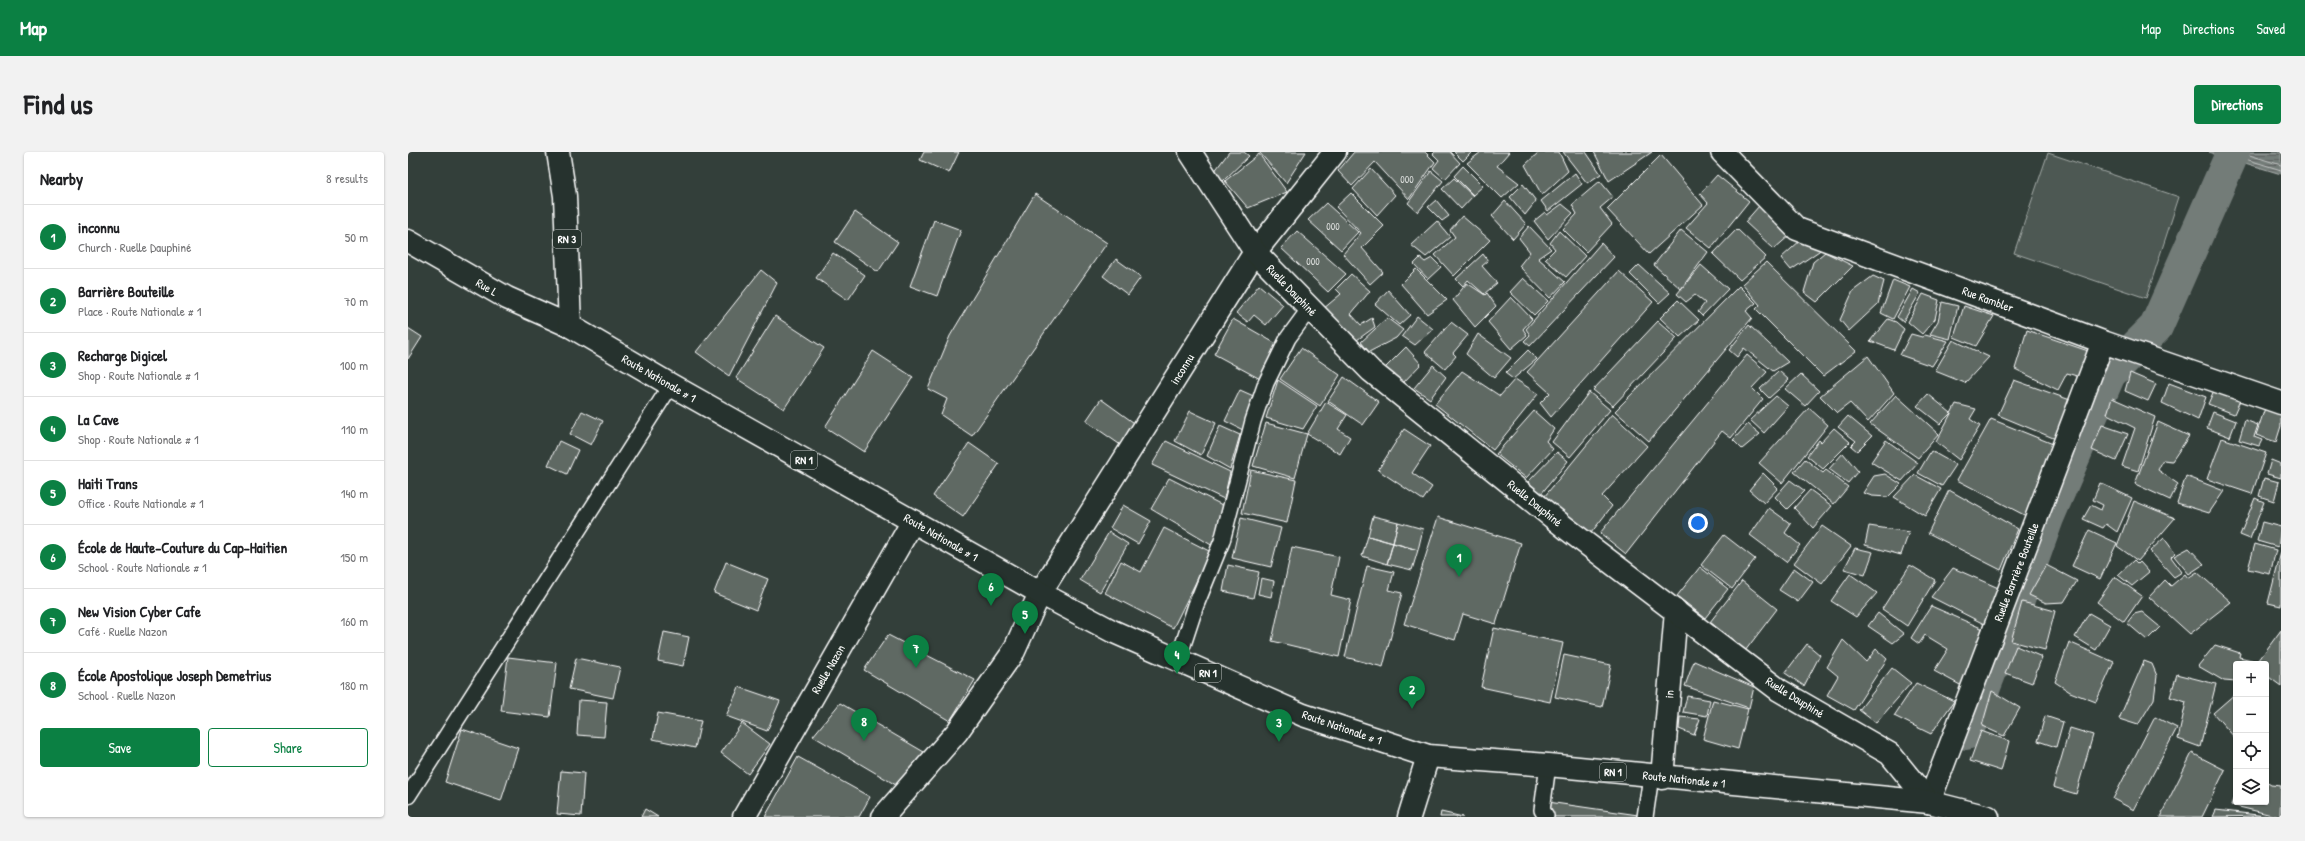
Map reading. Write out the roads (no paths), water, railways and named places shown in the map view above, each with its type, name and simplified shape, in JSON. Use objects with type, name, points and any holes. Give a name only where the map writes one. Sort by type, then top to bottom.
[{"type":"street","name":"RN 3","points":[[558,152],[565,196],[570,326]]},
{"type":"street","name":"Ruelle Dauphiné","points":[[1190,152],[1255,252],[1371,371],[1567,529],[1779,690],[1890,754],[1928,802]]},
{"type":"street","name":"inconnu","points":[[883,817],[957,732],[1010,657],[1040,593],[1255,252],[1335,152]]},
{"type":"street","name":"Rue Rambler","points":[[1722,152],[1798,229],[2103,342],[2281,403]]},
{"type":"street","name":"Rue L","points":[[408,241],[507,298],[570,326]]},
{"type":"street","name":"Route Nationale # 1","points":[[570,326],[671,385],[1040,593],[1112,631],[1303,715],[1428,756],[1548,765],[1656,777],[1928,802],[1988,817]]},
{"type":"street","name":"Ruelle Barrière Bouteille","points":[[1928,802],[2103,342]]},
{"type":"street","name":"Ruelle Nazon","points":[[744,817],[913,521]]},
{"type":"street","name":"in","points":[[1656,777],[1676,611]]},
{"type":"street","points":[[1409,817],[1428,756]]},
{"type":"lane","points":[[1178,660],[1196,604],[1222,541],[1253,421],[1266,383],[1288,338],[1310,308]]},
{"type":"lane","points":[[408,796],[671,385]]},
{"type":"lane","points":[[1546,816],[1542,810],[1548,765]]},
{"type":"lane","points":[[1645,817],[1656,777]]},
{"type":"water","points":[[2209,152],[2281,152],[2281,174]]},
{"type":"waterway","points":[[1966,733],[2018,599],[2047,518],[2109,374],[2156,327],[2233,152]]},
{"type":"place","name":"inconnu","points":[[1459,577]]},
{"type":"place","name":"École de Haute-Couture du Cap-Haitien","points":[[991,606]]},
{"type":"place","name":"Haiti Trans","points":[[1025,634]]},
{"type":"place","name":"New Vision Cyber Cafe","points":[[916,668]]},
{"type":"place","name":"La Cave","points":[[1177,674]]},
{"type":"place","name":"Barrière Bouteille","points":[[1412,709]]},
{"type":"place","name":"École Apostolique Joseph Demetrius","points":[[864,741]]},
{"type":"place","name":"Recharge Digicel","points":[[1279,742]]}]
